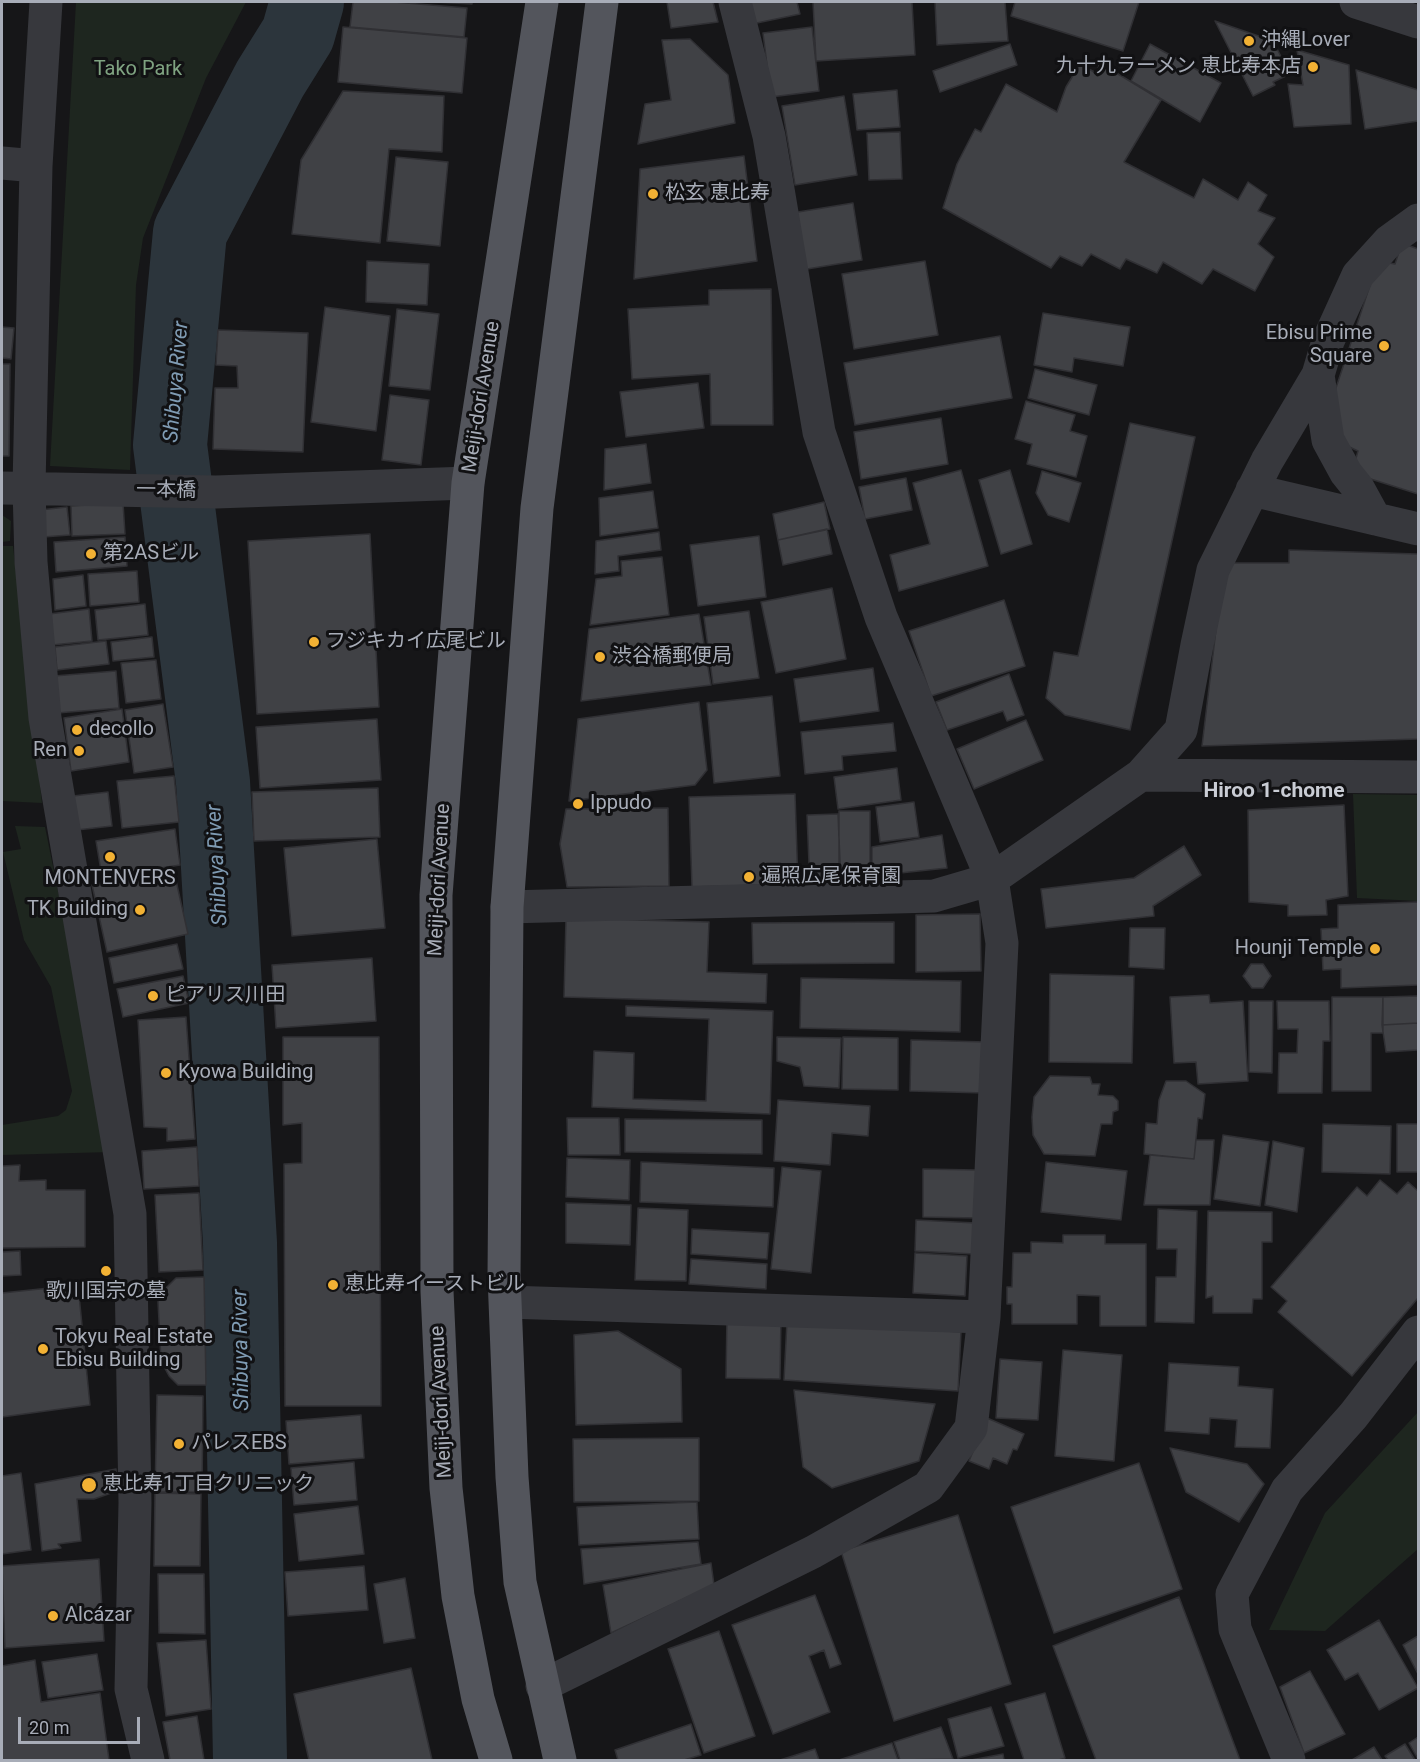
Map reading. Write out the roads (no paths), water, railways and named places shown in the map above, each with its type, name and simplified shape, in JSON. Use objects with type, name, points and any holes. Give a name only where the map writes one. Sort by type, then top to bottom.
[{"type":"main road","name":"Meiji-dori Avenue","points":[[496,1761],[478,1699],[458,1596],[446,1488],[437,1291],[436,895],[468,483],[542,2]]},
{"type":"main road","points":[[560,1761],[520,1582],[512,1477],[506,1302],[507,907],[537,508],[602,2]]},
{"type":"street","points":[[46,2],[15,487],[31,562],[45,718],[130,1214],[135,1503],[131,1689],[148,1761]]},
{"type":"street","points":[[542,1686],[813,1552],[928,1488],[970,1428],[984,1317],[1002,943],[992,879],[881,617],[819,432],[769,136],[735,2]]},
{"type":"street","points":[[1356,2],[1419,22]]},
{"type":"street","points":[[2,163],[36,166]]},
{"type":"street","points":[[507,907],[934,896],[992,879],[1141,775],[1181,730],[1213,570],[1252,490],[1318,375],[1328,341],[1358,275],[1389,241],[1419,220]]},
{"type":"street","points":[[1318,375],[1328,440],[1375,519]]},
{"type":"street","name":"一本橋","points":[[15,487],[216,492],[468,483]]},
{"type":"street","points":[[1252,490],[1419,529]]},
{"type":"street","points":[[1141,775],[1419,777]]},
{"type":"street","points":[[506,1302],[984,1317]]},
{"type":"street","points":[[1289,1761],[1235,1629],[1232,1594],[1287,1490],[1353,1416],[1419,1332]]},
{"type":"waterway","name":"Shibuya River","points":[[250,1760],[240,1243],[213,782],[170,445],[190,232],[270,79],[298,34],[307,2]]},
{"type":"place","name":"沖縄Lover","points":[[1249,41]]},
{"type":"place","name":"九十九ラーメン 恵比寿本店","points":[[1313,67]]},
{"type":"place","name":"松玄 恵比寿","points":[[653,194]]},
{"type":"place","name":"Ebisu Prime Square","points":[[1384,346]]},
{"type":"place","name":"第2ASビル","points":[[91,554]]},
{"type":"place","name":"フジキカイ広尾ビル","points":[[314,642]]},
{"type":"place","name":"渋谷橋郵便局","points":[[600,657]]},
{"type":"place","name":"decollo","points":[[77,730]]},
{"type":"place","name":"Ren","points":[[79,751]]},
{"type":"place","name":"Ippudo","points":[[578,804]]},
{"type":"place","name":"MONTENVERS","points":[[110,857]]},
{"type":"place","name":"遍照広尾保育園","points":[[749,877]]},
{"type":"place","name":"TK Building","points":[[140,910]]},
{"type":"place","name":"Hounji Temple","points":[[1375,949]]},
{"type":"place","name":"ピアリス川田","points":[[153,996]]},
{"type":"place","name":"Kyowa Building","points":[[166,1073]]},
{"type":"place","name":"歌川国宗の墓","points":[[106,1271]]},
{"type":"place","name":"恵比寿イーストビル","points":[[333,1285]]},
{"type":"place","name":"Tokyu Real Estate Ebisu Building","points":[[43,1349]]},
{"type":"place","name":"パレスEBS","points":[[179,1444]]},
{"type":"place","name":"恵比寿1丁目クリニック","points":[[89,1485]]},
{"type":"place","name":"Alcázar","points":[[53,1616]]},
{"type":"district","name":"Hiroo 1-chome","points":[[1274,792]]},
{"type":"park label","name":"Tako Park","points":[[138,70]]}]
